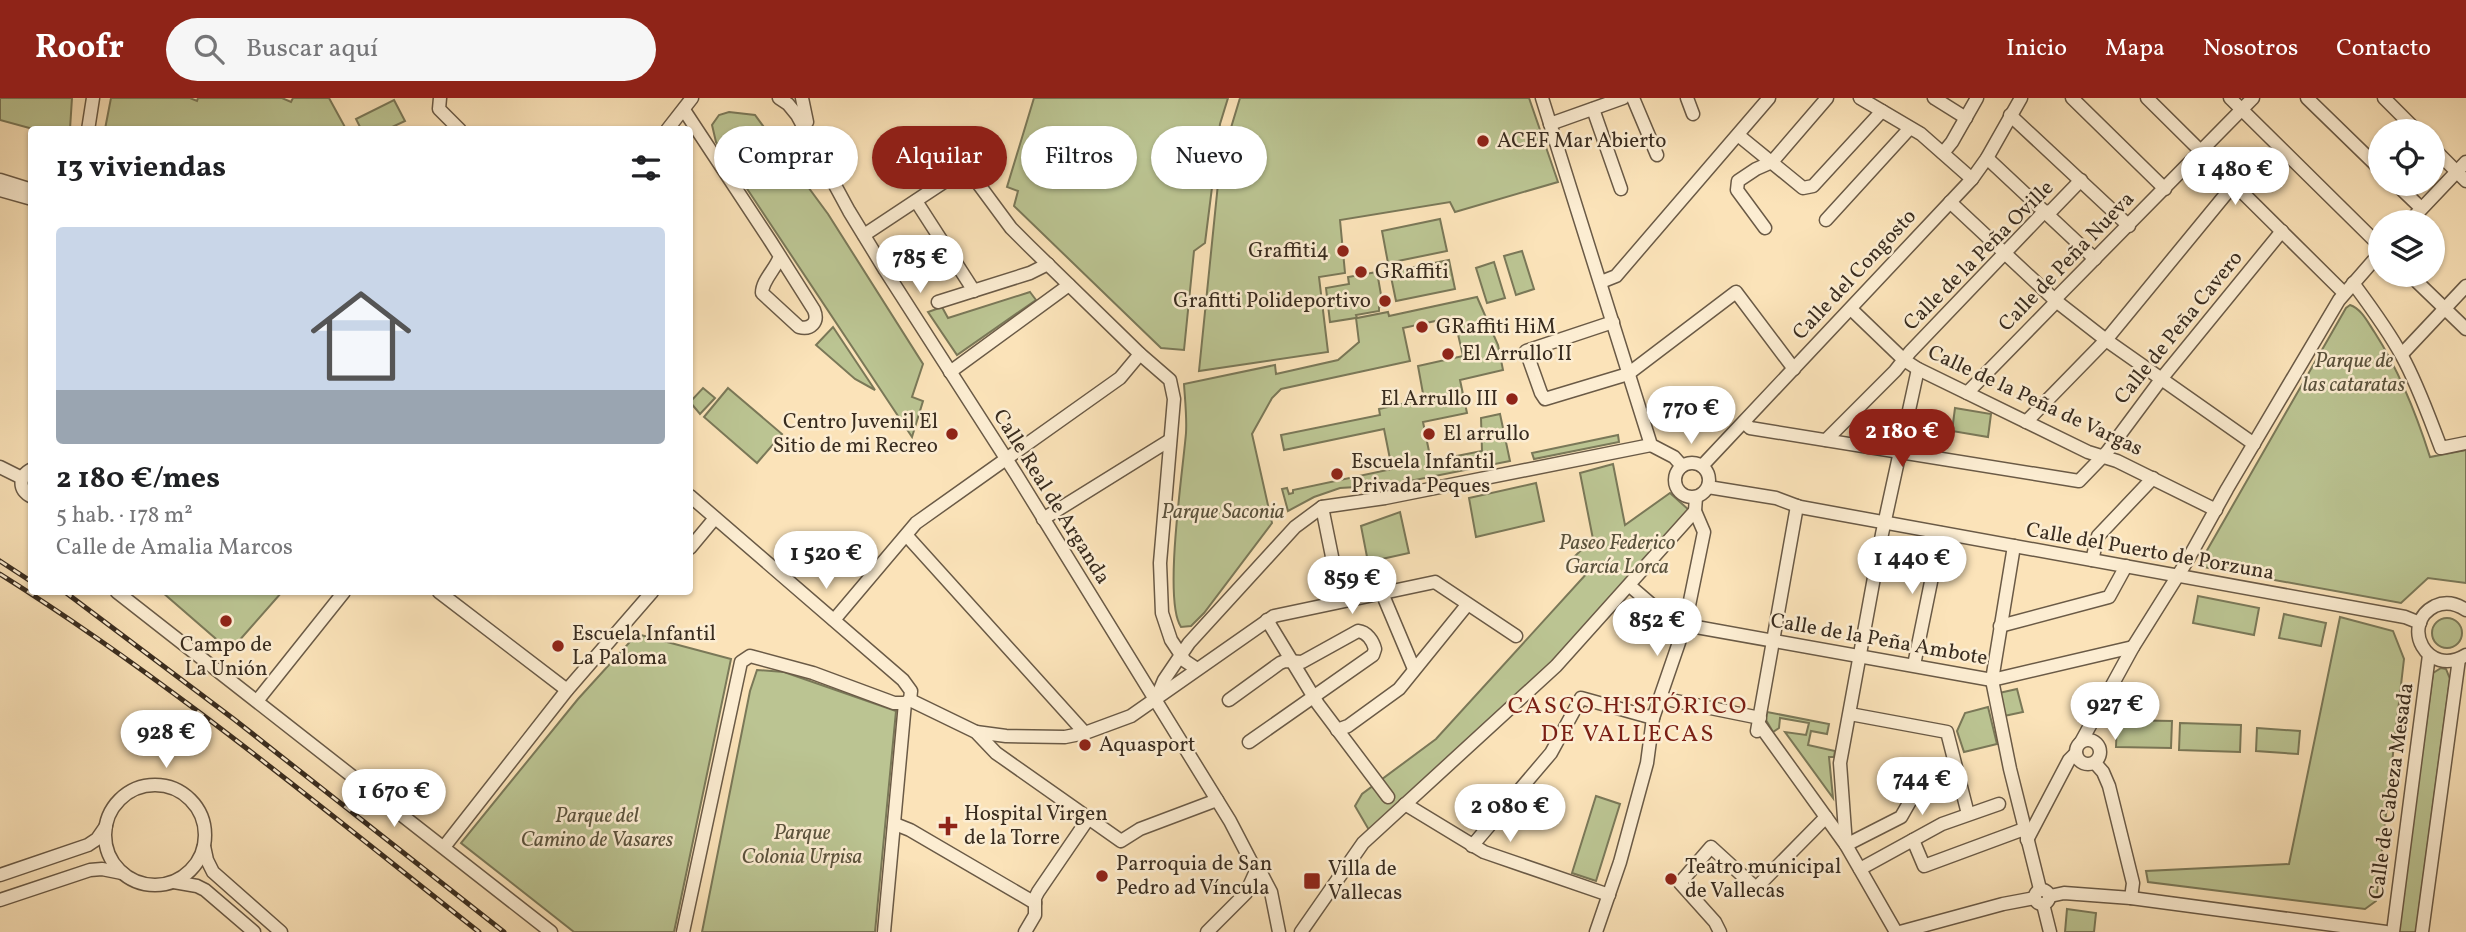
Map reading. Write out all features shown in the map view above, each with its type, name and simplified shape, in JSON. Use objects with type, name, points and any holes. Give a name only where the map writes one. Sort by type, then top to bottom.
[{"type":"street","points":[[89,126],[93,98]]},
{"type":"street","points":[[440,98],[439,109],[456,126]]},
{"type":"street","points":[[670,126],[687,105],[705,98]]},
{"type":"street","name":"Calle Real de Arganda","points":[[779,98],[794,109],[804,126]]},
{"type":"street","name":"Calle Real de Arganda","points":[[802,98],[808,126]]},
{"type":"street","points":[[1542,98],[1651,445]]},
{"type":"street","points":[[1550,124],[1623,98]]},
{"type":"street","points":[[1633,98],[1657,155]]},
{"type":"street","points":[[1687,98],[1693,114]]},
{"type":"street","points":[[1601,282],[1616,276],[1769,98]]},
{"type":"street","points":[[1765,228],[1740,195],[1736,185],[1745,175],[1772,162],[1827,98]]},
{"type":"street","points":[[1860,98],[1910,128],[1972,179]]},
{"type":"street","points":[[1934,98],[1966,118]]},
{"type":"street","points":[[1943,153],[1977,98]]},
{"type":"street","name":"Calle del Congosto","points":[[1702,466],[1972,179],[2021,98]]},
{"type":"street","points":[[2072,98],[2165,189]]},
{"type":"street","points":[[2147,98],[2343,293]]},
{"type":"street","points":[[2230,98],[2368,234]]},
{"type":"street","name":"Calle de Peña Nueva","points":[[1967,393],[2253,98]]},
{"type":"street","points":[[2307,98],[2368,157]]},
{"type":"street","points":[[2384,98],[2405,119]]},
{"type":"street","points":[[687,105],[814,310],[816,322],[811,327],[799,327],[762,293],[764,283],[780,256]]},
{"type":"street","points":[[1593,109],[1621,189]]},
{"type":"street","points":[[1738,135],[1803,188],[1813,186],[1882,110]]},
{"type":"street","points":[[2010,115],[2129,226]]},
{"type":"street","points":[[1826,220],[1910,128]]},
{"type":"street","points":[[2408,196],[2421,208],[2463,171],[2445,157]]},
{"type":"street","points":[[1987,158],[2095,259]]},
{"type":"street","points":[[864,235],[955,177],[967,176],[977,182],[1012,228],[1170,380],[1174,399],[1160,592],[1166,630],[1180,654],[1197,669]]},
{"type":"street","points":[[0,180],[28,189]]},
{"type":"street","name":"Calle de la Peña Oville","points":[[1826,440],[2045,212],[2052,210],[2081,180]]},
{"type":"street","points":[[2026,422],[2106,340],[2235,183]]},
{"type":"street","name":"Calle Real de Arganda","points":[[838,189],[864,235],[1217,800],[1270,892],[1279,932]]},
{"type":"street","points":[[0,190],[28,198]]},
{"type":"street","points":[[916,201],[974,290]]},
{"type":"street","points":[[1950,202],[2056,301],[2106,340],[2254,444]]},
{"type":"street","name":"Calle de Peña Cavero","points":[[1900,452],[2079,481],[2282,231]]},
{"type":"street","points":[[938,302],[1048,264]]},
{"type":"street","points":[[1913,840],[1924,866],[2026,835],[2060,779],[2083,750],[2095,713],[2188,561],[2343,293],[2368,266]]},
{"type":"street","points":[[2353,283],[2402,354],[2441,448],[2466,443]]},
{"type":"street","points":[[950,372],[1069,285]]},
{"type":"street","points":[[2402,354],[2466,285]]},
{"type":"street","points":[[2422,287],[2466,330]]},
{"type":"street","points":[[1612,323],[1526,351],[1545,399],[1628,374],[1736,292],[1794,369]]},
{"type":"street","name":"Calle de la Peña de Vargas","points":[[1851,309],[1918,369],[2088,452],[2153,478],[2216,510]]},
{"type":"street","points":[[834,620],[916,523],[1120,378],[1140,354]]},
{"type":"street","points":[[1846,845],[1840,763],[1885,522],[1918,369]]},
{"type":"street","points":[[1744,422],[1750,428],[1900,452]]},
{"type":"street","points":[[1043,519],[1170,440]]},
{"type":"street","points":[[1155,699],[1180,654],[1269,554],[1302,521],[1322,507],[1385,498],[1651,445],[1674,457],[1682,466]]},
{"type":"street","points":[[1695,463],[1702,466],[1708,474],[1708,487],[1696,497],[1684,496],[1676,488],[1675,475],[1682,466],[1695,463]]},
{"type":"street","points":[[0,467],[27,473],[23,491],[28,494]]},
{"type":"street","points":[[2092,560],[2098,536],[2153,478]]},
{"type":"street","name":"Calle del Puerto de Porzuna","points":[[1708,487],[1776,498],[1797,506],[1941,533],[2405,617],[2420,622]]},
{"type":"street","points":[[1596,932],[1647,763],[1653,718],[1685,625],[1704,532],[1695,511],[1696,497]]},
{"type":"street","points":[[693,499],[903,680],[911,691],[907,701],[884,932]]},
{"type":"street","points":[[1759,724],[1797,506]]},
{"type":"street","points":[[1322,507],[1341,601]]},
{"type":"street","points":[[1301,932],[1354,854],[1556,666],[1695,511]]},
{"type":"street","points":[[693,544],[715,517]]},
{"type":"street","points":[[1914,665],[1941,533]]},
{"type":"street","points":[[907,536],[1085,733]]},
{"type":"street","points":[[2014,546],[1992,680],[2050,932]]},
{"type":"street","points":[[2000,626],[2109,597],[2126,566]]},
{"type":"street","points":[[683,932],[741,662],[750,656],[813,673],[894,703],[907,701],[976,732],[1006,736],[1065,737],[1119,722],[1267,620],[1282,613],[1435,582],[1516,636]]},
{"type":"street","name":"Calle de la Peña Ambote","points":[[1630,586],[1666,617],[1685,625],[1992,680],[2133,647]]},
{"type":"street","points":[[1382,593],[1414,669]]},
{"type":"street","points":[[121,595],[551,932]]},
{"type":"street","points":[[257,701],[335,595]]},
{"type":"street","points":[[443,595],[567,690]]},
{"type":"street","points":[[444,847],[567,690],[649,595]]},
{"type":"street","points":[[1338,730],[1399,689],[1467,604]]},
{"type":"street","points":[[2423,932],[2462,657],[2444,661],[2430,655],[2419,640],[2420,622],[2432,608],[2441,604],[2450,604],[2466,610]]},
{"type":"street","points":[[1267,620],[1314,697],[1388,797]]},
{"type":"street","points":[[1229,701],[1280,663],[1302,662],[1358,631],[1366,634],[1376,649],[1373,655],[1249,742]]},
{"type":"street","name":"Calle de Cabeza Mesada","points":[[2393,932],[2430,655]]},
{"type":"street","points":[[1472,846],[1551,753],[1581,698],[1653,718]]},
{"type":"street","points":[[1661,698],[1759,724],[1846,845],[1898,932],[2003,904],[2064,892],[2131,898],[2386,932]]},
{"type":"street","points":[[1850,714],[1947,732],[1968,814]]},
{"type":"street","points":[[976,732],[996,752],[1121,841],[1140,829],[1217,800]]},
{"type":"street","points":[[2083,750],[2101,752],[2095,763],[2088,765],[2083,750]]},
{"type":"street","points":[[2095,763],[2103,772],[2109,786],[2133,883],[2131,898]]},
{"type":"street","points":[[1846,845],[1901,817],[1913,796],[1959,783]]},
{"type":"street","points":[[122,873],[109,854],[105,836],[109,815],[121,798],[139,788],[162,786],[182,794],[197,810],[204,832],[207,860],[213,872],[281,932]]},
{"type":"street","points":[[1405,804],[1483,852],[1609,895]]},
{"type":"street","points":[[1860,869],[1942,824],[1999,804]]},
{"type":"street","points":[[1720,932],[1715,922],[1680,883],[1711,848],[1756,888],[1826,817]]},
{"type":"street","points":[[1025,932],[1035,915],[1038,892],[1088,819]]},
{"type":"street","points":[[895,824],[910,830],[1035,903]]},
{"type":"street","points":[[0,875],[88,845],[97,839],[106,826]]},
{"type":"street","points":[[173,882],[190,870],[204,844]]},
{"type":"street","points":[[0,900],[90,870],[102,869],[122,873],[148,885],[173,882],[197,886],[254,932]]},
{"type":"street","points":[[1207,932],[1250,887],[1256,871]]},
{"type":"street","points":[[1241,897],[1253,893],[1272,902]]},
{"type":"green space","points":[[0,98],[72,98],[70,126],[28,128],[0,120]]},
{"type":"green space","points":[[111,98],[190,98],[197,101],[198,98],[282,98],[291,102],[293,98],[329,98],[344,126],[106,126]]},
{"type":"green space","points":[[1034,98],[1228,98],[1220,126],[1151,126],[1151,189],[1212,189],[1205,243],[1194,251],[1184,350],[1161,348],[1014,206],[1018,191],[1007,187],[1021,141],[1021,189],[1137,189],[1137,126],[1026,126]]},
{"type":"green space","points":[[1240,98],[1529,98],[1558,182],[1455,212],[1450,202],[1340,220],[1345,273],[1319,277],[1328,352],[1199,371],[1217,189],[1267,189],[1267,126],[1232,126]]},
{"type":"green space","points":[[394,100],[405,121],[394,126],[360,126],[356,119]]},
{"type":"green space","points":[[729,112],[755,115],[763,126],[714,126],[714,134],[712,125],[719,115]]},
{"type":"green space","points":[[747,189],[810,189],[828,214],[923,364],[912,397],[923,401],[912,437]]},
{"type":"green space","points":[[1440,219],[1447,251],[1388,263],[1382,231]]},
{"type":"green space","points":[[1522,251],[1534,289],[1516,295],[1504,256]]},
{"type":"green space","points":[[1449,260],[1455,289],[1396,301],[1390,272]]},
{"type":"green space","points":[[1494,262],[1505,298],[1487,303],[1476,268]]},
{"type":"green space","name":"Parque Saconia","points":[[1377,272],[1383,306],[1379,307],[1379,311],[1356,315],[1357,318],[1388,312],[1389,316],[1477,297],[1498,345],[1503,370],[1460,380],[1467,413],[1423,422],[1431,461],[1482,451],[1481,418],[1500,414],[1510,461],[1390,485],[1340,488],[1314,497],[1288,511],[1282,489],[1287,488],[1289,494],[1293,493],[1293,490],[1392,469],[1384,429],[1284,450],[1281,435],[1380,415],[1379,409],[1424,399],[1418,366],[1463,356],[1454,317],[1403,328],[1410,361],[1281,389],[1272,398],[1252,434],[1272,523],[1204,613],[1191,626],[1181,627],[1176,613],[1174,564],[1186,433],[1184,384],[1275,365],[1276,374],[1338,360],[1359,342],[1356,318],[1330,322],[1326,288],[1349,284],[1348,277]]},
{"type":"green space","points":[[1030,292],[1036,300],[957,355],[928,312],[942,307],[948,318]]},
{"type":"green space","name":"Parque de las cataratas","points":[[2350,305],[2364,317],[2400,378],[2430,457],[2466,450],[2466,583],[2428,578],[2401,603],[2198,566]]},
{"type":"green space","points":[[833,327],[875,390],[855,379],[816,345]]},
{"type":"green space","points":[[703,388],[715,398],[700,414],[693,406],[693,399]]},
{"type":"green space","points":[[728,388],[782,434],[757,463],[704,417]]},
{"type":"green space","points":[[1955,408],[1991,414],[1988,437],[1952,431]]},
{"type":"green space","points":[[1618,435],[1619,442],[1534,459],[1532,453]]},
{"type":"green space","name":"Paseo Federico García Lorca","points":[[1613,464],[1625,525],[1670,493],[1690,511],[1556,666],[1369,830],[1355,806],[1362,794],[1436,739],[1589,571],[1574,557],[1593,539],[1580,473]]},
{"type":"green space","points":[[1536,483],[1544,521],[1476,537],[1469,498]]},
{"type":"green space","points":[[1400,512],[1409,553],[1368,562],[1361,526]]},
{"type":"green space","name":"Campo de La Unión","points":[[165,595],[279,595],[230,651]]},
{"type":"green space","points":[[2198,596],[2259,608],[2254,635],[2193,623]]},
{"type":"green space","points":[[2284,614],[2326,623],[2321,646],[2279,638]]},
{"type":"green space","points":[[2340,617],[2393,631],[2404,659],[2376,901],[2365,909],[2148,882],[2146,871],[2289,864]]},
{"type":"green space","points":[[2447,618],[2458,622],[2462,633],[2458,644],[2447,648],[2436,644],[2432,633],[2436,622]]},
{"type":"green space","name":"Parque del Camino de Vasares","points":[[637,634],[731,659],[674,932],[574,932],[461,843],[578,699]]},
{"type":"green space","points":[[2441,668],[2446,669],[2450,679],[2416,932],[2398,932],[2433,673]]},
{"type":"green space","name":"Parque Colonia Urpisa","points":[[757,670],[784,672],[896,711],[875,932],[702,932],[750,691]]},
{"type":"green space","points":[[2017,689],[2023,712],[2004,716],[1999,693]]},
{"type":"green space","points":[[1988,707],[1997,744],[1964,752],[1957,731],[1965,713]]},
{"type":"green space","points":[[1767,712],[1829,724],[1827,734],[1811,731],[1808,745],[1835,751],[1834,757],[1829,757],[1833,798],[1785,732],[1806,735],[1809,723],[1780,718],[1779,728],[1773,732],[1766,720]]},
{"type":"green space","points":[[2117,720],[2172,721],[2171,748],[2116,747]]},
{"type":"green space","points":[[2180,723],[2241,725],[2240,752],[2179,750]]},
{"type":"green space","points":[[2257,728],[2300,731],[2298,754],[2256,751]]},
{"type":"green space","points":[[1596,796],[1620,804],[1596,881],[1572,873]]},
{"type":"green space","points":[[2067,909],[2096,913],[2094,932],[2065,932]]},
{"type":"railway","points":[[0,561],[28,579]]},
{"type":"railway","points":[[0,574],[28,592]]},
{"type":"railway","points":[[32,595],[185,701],[479,932]]},
{"type":"railway","points":[[69,595],[235,720],[504,932]]},
{"type":"place","name":"ACEF Mar Abierto","points":[[1483,141]]},
{"type":"place","name":"Graffiti4","points":[[1343,251]]},
{"type":"place","name":"GRaffiti","points":[[1361,272]]},
{"type":"place","name":"Grafitti Polideportivo","points":[[1385,301]]},
{"type":"place","name":"GRaffiti HiM","points":[[1422,327]]},
{"type":"place","name":"El Arrullo II","points":[[1448,354]]},
{"type":"place","name":"El Arrullo III","points":[[1512,399]]},
{"type":"place","name":"Centro Juvenil El Sitio de mi Recreo","points":[[952,434]]},
{"type":"place","name":"El arrullo","points":[[1429,434]]},
{"type":"place","name":"Escuela Infantil Privada Peques","points":[[1337,474]]},
{"type":"place","name":"Campo de La Unión","points":[[226,621]]},
{"type":"place","name":"Escuela Infantil La Paloma","points":[[558,646]]},
{"type":"place","name":"Aquasport","points":[[1085,745]]},
{"type":"place","name":"Hospital Virgen de la Torre","points":[[948,826]]},
{"type":"place","name":"Parroquia de San Pedro ad Víncula","points":[[1102,876]]},
{"type":"place","name":"Teatro municipal de Vallecas","points":[[1671,879]]},
{"type":"place","name":"Villa de Vallecas","points":[[1312,881]]},
{"type":"district","name":"CASCO HISTÓRICO DE VALLECAS","points":[[1628,721]]}]
